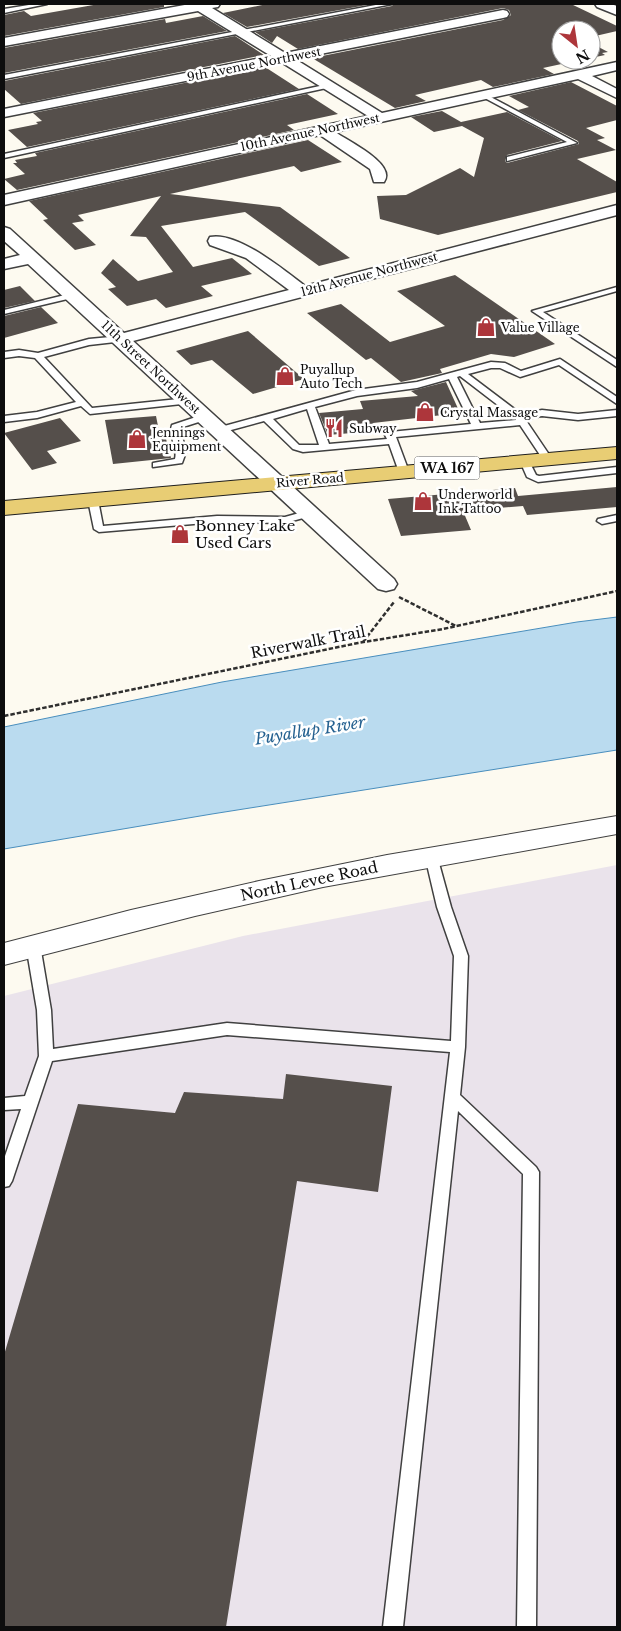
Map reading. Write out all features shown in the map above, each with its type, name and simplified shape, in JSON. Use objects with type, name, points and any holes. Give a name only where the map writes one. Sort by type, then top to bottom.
[{"type":"main road","name":"River Road","points":[[4,508],[547,459],[614,461]]},
{"type":"street","points":[[601,4],[617,11]]},
{"type":"street","points":[[4,42],[204,5],[284,58],[379,117]]},
{"type":"street","name":"9th Avenue Northwest","points":[[4,113],[503,14]]},
{"type":"street","name":"10th Avenue Northwest","points":[[4,200],[617,66]]},
{"type":"street","points":[[579,74],[617,94]]},
{"type":"street","points":[[322,130],[376,166],[379,171],[379,180]]},
{"type":"street","name":"12th Avenue Northwest","points":[[121,339],[617,210]]},
{"type":"street","name":"11th Street Northwest","points":[[4,232],[220,430],[389,589]]},
{"type":"street","points":[[216,241],[252,254],[302,292]]},
{"type":"street","points":[[4,264],[32,258]]},
{"type":"street","name":"North Levee Road","points":[[4,954],[105,926],[295,883],[431,856],[617,825]]},
{"type":"lane","points":[[4,11],[44,4]]},
{"type":"lane","points":[[4,77],[388,4]]},
{"type":"lane","points":[[4,156],[329,86]]},
{"type":"lane","points":[[483,95],[573,143],[510,159]]},
{"type":"lane","points":[[617,289],[536,311],[617,364]]},
{"type":"lane","points":[[4,312],[73,295]]},
{"type":"lane","points":[[4,355],[19,353],[38,356],[89,342],[121,339]]},
{"type":"lane","points":[[38,356],[90,411],[188,401]]},
{"type":"lane","points":[[220,430],[356,393],[417,385],[492,365],[502,365],[520,374],[560,362],[617,401]]},
{"type":"lane","points":[[456,375],[520,419],[547,459]]},
{"type":"lane","points":[[456,375],[477,426]]},
{"type":"lane","points":[[4,418],[37,416],[83,403]]},
{"type":"lane","points":[[310,406],[325,447]]},
{"type":"lane","points":[[404,472],[390,435],[477,426],[520,419],[542,413],[578,417],[617,413]]},
{"type":"lane","points":[[156,465],[179,461],[181,450],[175,433],[175,427],[205,417]]},
{"type":"lane","points":[[267,418],[296,447],[303,449],[392,440]]},
{"type":"lane","points":[[525,461],[532,477],[538,479],[614,461]]},
{"type":"lane","points":[[93,500],[99,529],[217,519],[285,520],[310,514]]},
{"type":"lane","points":[[602,521],[617,518]]},
{"type":"lane","points":[[393,1627],[458,1047],[461,956],[444,907],[431,856]]},
{"type":"lane","points":[[4,1181],[46,1056],[44,1010],[33,946]]},
{"type":"lane","points":[[46,1056],[227,1030],[458,1047]]},
{"type":"lane","points":[[452,1096],[531,1172],[527,1627]]},
{"type":"lane","points":[[4,1104],[30,1102]]},
{"type":"path","points":[[389,589],[457,626]]},
{"type":"path","points":[[363,642],[394,602],[389,589]]},
{"type":"path","name":"Riverwalk Trail","points":[[4,716],[363,642],[457,626],[617,591]]},
{"type":"shaded area","points":[[617,865],[617,1627],[4,1627],[4,996],[243,936]]},
{"type":"water","name":"Puyallup River","points":[[617,617],[617,750],[4,849],[4,727],[222,682],[577,622]]},
{"type":"building","points":[[99,4],[164,4],[164,7],[4,36],[4,15],[24,11],[31,16]]},
{"type":"building","points":[[267,4],[372,4],[247,27],[223,13]]},
{"type":"building","points":[[394,4],[571,4],[617,26],[617,31],[601,35],[601,20],[551,20],[551,66],[543,68],[554,74],[493,87],[481,80],[415,95],[426,101],[395,108],[312,58],[503,20],[511,15],[509,10],[503,8],[298,49],[277,36],[272,43],[255,32],[392,6]]},
{"type":"building","points":[[203,16],[227,31],[4,73],[4,48],[165,19],[166,23]]},
{"type":"building","points":[[235,36],[264,55],[21,104],[4,89],[4,81]]},
{"type":"building","points":[[601,48],[608,52],[602,53],[605,55],[601,56]]},
{"type":"building","points":[[265,67],[299,89],[27,147],[8,130],[38,124],[36,122],[42,121],[33,113]]},
{"type":"building","points":[[571,82],[617,106],[617,120],[586,128],[605,138],[597,140],[616,150],[577,159],[617,182],[617,192],[438,235],[380,219],[377,196],[406,195],[460,168],[474,177],[484,138],[462,126],[434,132],[411,117],[442,111],[461,122],[507,112],[562,141],[507,155],[505,161],[507,163],[579,144],[578,141],[518,110],[529,107],[509,96]]},
{"type":"building","points":[[307,94],[338,114],[287,125],[294,130],[17,190],[4,179],[25,174],[13,163],[17,163],[15,160],[37,156],[35,153]]},
{"type":"building","points":[[308,140],[342,162],[301,172],[294,166],[170,194],[280,207],[350,258],[319,266],[245,212],[161,226],[193,267],[232,258],[252,274],[201,286],[213,296],[166,308],[156,299],[127,306],[108,289],[116,287],[101,273],[113,259],[138,281],[173,272],[146,237],[130,236],[161,196],[78,215],[84,221],[72,223],[96,245],[75,250],[43,220],[48,219],[29,201]]},
{"type":"building","points":[[455,275],[555,344],[514,357],[491,354],[440,369],[442,373],[401,382],[371,358],[366,360],[307,313],[341,304],[390,342],[445,326],[397,291]]},
{"type":"building","points":[[20,286],[35,301],[4,308],[4,290]]},
{"type":"building","points":[[41,307],[58,323],[4,338],[4,316]]},
{"type":"building","points":[[248,331],[304,379],[253,394],[212,360],[191,365],[176,351]]},
{"type":"building","points":[[446,382],[460,413],[373,423],[376,431],[328,435],[319,413],[363,409],[360,401],[418,396],[411,391]]},
{"type":"building","name":"Jennings Equipment","points":[[156,416],[160,436],[165,435],[171,458],[113,464],[105,420]]},
{"type":"building","points":[[60,418],[81,441],[47,451],[57,463],[32,470],[4,433]]},
{"type":"building","points":[[617,487],[617,507],[527,515],[523,506],[463,511],[471,530],[401,536],[388,499],[515,488],[518,496]]},
{"type":"building","points":[[286,1074],[392,1086],[378,1192],[297,1181],[226,1627],[4,1627],[4,1355],[78,1104],[175,1113],[184,1092],[283,1099]]},
{"type":"place","name":"Value Village","points":[[486,327]]},
{"type":"place","name":"Puyallup Auto Tech","points":[[285,376]]},
{"type":"place","name":"Crystal Massage","points":[[425,412]]},
{"type":"place","name":"Subway","points":[[334,428]]},
{"type":"place","name":"Jennings Equipment","points":[[137,439]]},
{"type":"place","name":"Underworld Ink Tattoo","points":[[423,501]]},
{"type":"place","name":"Bonney Lake Used Cars","points":[[180,534]]}]
